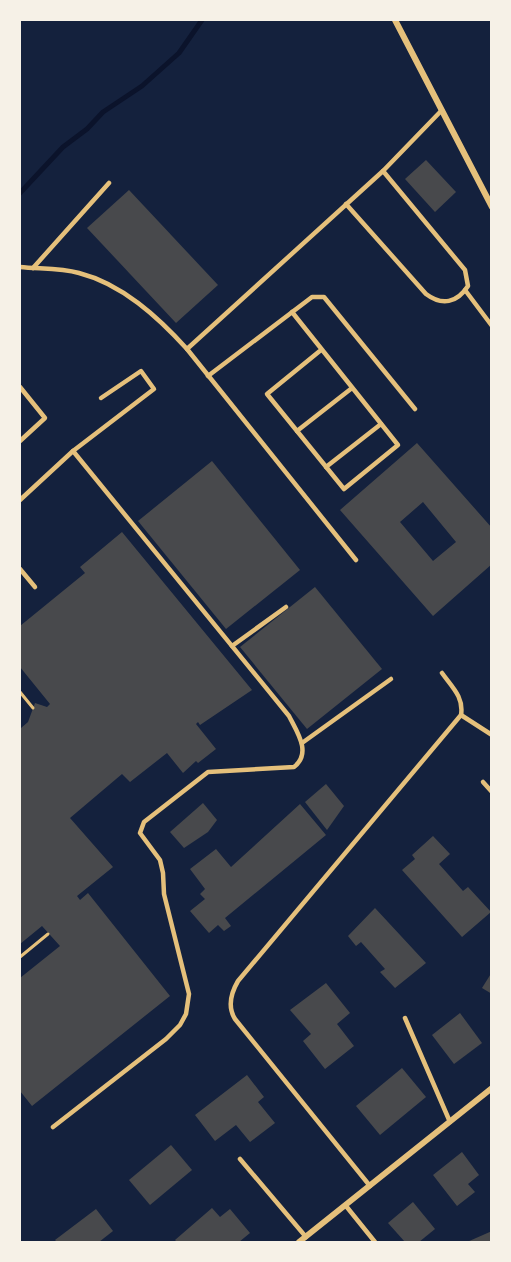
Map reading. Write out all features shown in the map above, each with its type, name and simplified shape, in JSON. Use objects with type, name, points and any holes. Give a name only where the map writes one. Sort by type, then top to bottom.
[{"type":"street","points":[[395,20],[492,207]]},
{"type":"street","points":[[299,1242],[492,1088]]},
{"type":"lane","points":[[187,349],[383,171],[442,110]]},
{"type":"lane","points":[[346,204],[426,294],[440,301],[451,302],[465,290],[468,286],[468,279],[461,263],[383,171]]},
{"type":"lane","points":[[33,268],[109,183]]},
{"type":"lane","points":[[20,267],[78,273],[122,291],[170,330],[356,560]]},
{"type":"lane","points":[[465,290],[492,326]]},
{"type":"lane","points":[[208,376],[312,297],[324,297],[415,409]]},
{"type":"lane","points":[[292,312],[398,445],[344,489],[267,394],[321,350]]},
{"type":"lane","points":[[20,500],[73,452],[154,389],[141,371],[101,398]]},
{"type":"lane","points":[[20,387],[45,418],[20,441]]},
{"type":"lane","points":[[297,431],[352,388]]},
{"type":"lane","points":[[326,466],[381,424]]},
{"type":"lane","points":[[53,1127],[166,1039],[186,1014],[189,994],[164,894],[163,873],[160,860],[140,834],[144,822],[208,772],[294,767],[303,755],[302,743],[289,716],[73,452]]},
{"type":"lane","points":[[20,569],[35,587]]},
{"type":"lane","points":[[232,646],[286,607]]},
{"type":"lane","points":[[370,1187],[235,1019],[230,1009],[231,998],[238,981],[461,715],[461,698],[442,673]]},
{"type":"lane","points":[[302,743],[391,679]]},
{"type":"lane","points":[[461,715],[492,735]]},
{"type":"lane","points":[[483,782],[492,792]]},
{"type":"lane","points":[[405,1018],[450,1122]]},
{"type":"lane","points":[[240,1159],[306,1237]]},
{"type":"lane","points":[[346,1206],[375,1242]]},
{"type":"path","points":[[20,693],[33,708]]},
{"type":"path","points":[[20,957],[48,934]]},
{"type":"building","points":[[426,160],[456,192],[435,212],[405,179]]},
{"type":"building","points":[[129,190],[218,285],[176,323],[87,228]]},
{"type":"building","points":[[417,443],[492,528],[492,564],[433,616],[340,510]],"holes":[[[423,502],[456,542],[433,561],[400,522]]]},
{"type":"building","points":[[212,461],[300,570],[226,629],[138,521]]},
{"type":"building","points":[[122,532],[252,690],[200,725],[198,722],[196,724],[216,749],[198,763],[196,761],[183,773],[167,753],[130,782],[122,774],[70,818],[113,867],[77,896],[80,900],[88,893],[170,996],[32,1106],[20,1091],[20,978],[60,946],[42,926],[20,944],[20,726],[21,728],[28,722],[35,703],[47,707],[50,704],[20,667],[20,626],[85,573],[80,567]]},
{"type":"building","points":[[315,587],[382,669],[307,729],[240,647]]},
{"type":"building","points":[[326,784],[344,806],[327,830],[305,802]]},
{"type":"building","points":[[203,803],[217,820],[208,832],[184,848],[170,832]]},
{"type":"building","points":[[300,804],[326,835],[225,918],[231,926],[224,931],[218,925],[209,933],[190,911],[205,899],[200,894],[205,889],[190,869],[216,849],[231,867]]},
{"type":"building","points":[[433,836],[450,854],[439,864],[463,891],[468,887],[491,912],[462,937],[402,870],[415,859],[412,855]]},
{"type":"building","points":[[375,908],[426,963],[395,988],[380,972],[385,969],[361,942],[356,946],[348,936]]},
{"type":"building","points":[[492,972],[492,994],[482,988]]},
{"type":"building","points":[[326,983],[350,1013],[337,1024],[354,1046],[325,1069],[303,1041],[311,1034],[290,1010]]},
{"type":"building","points":[[460,1013],[482,1043],[454,1064],[432,1035]]},
{"type":"building","points":[[402,1068],[426,1097],[380,1135],[356,1106]]},
{"type":"building","points":[[247,1075],[264,1097],[258,1102],[275,1123],[250,1142],[236,1125],[215,1141],[195,1115]]},
{"type":"building","points":[[171,1145],[192,1170],[150,1205],[129,1180]]},
{"type":"building","points":[[462,1152],[479,1175],[468,1184],[475,1192],[457,1206],[433,1175]]},
{"type":"building","points":[[413,1202],[435,1229],[419,1242],[405,1242],[388,1223]]},
{"type":"building","points":[[212,1208],[220,1217],[230,1209],[250,1233],[239,1242],[177,1242],[175,1240]]},
{"type":"building","points":[[96,1209],[113,1231],[99,1242],[57,1242],[55,1240]]},
{"type":"building","points":[[492,1231],[492,1242],[467,1242]]},
{"type":"waterway","points":[[20,193],[63,147],[87,129],[103,112],[142,86],[179,53],[202,20]]}]
